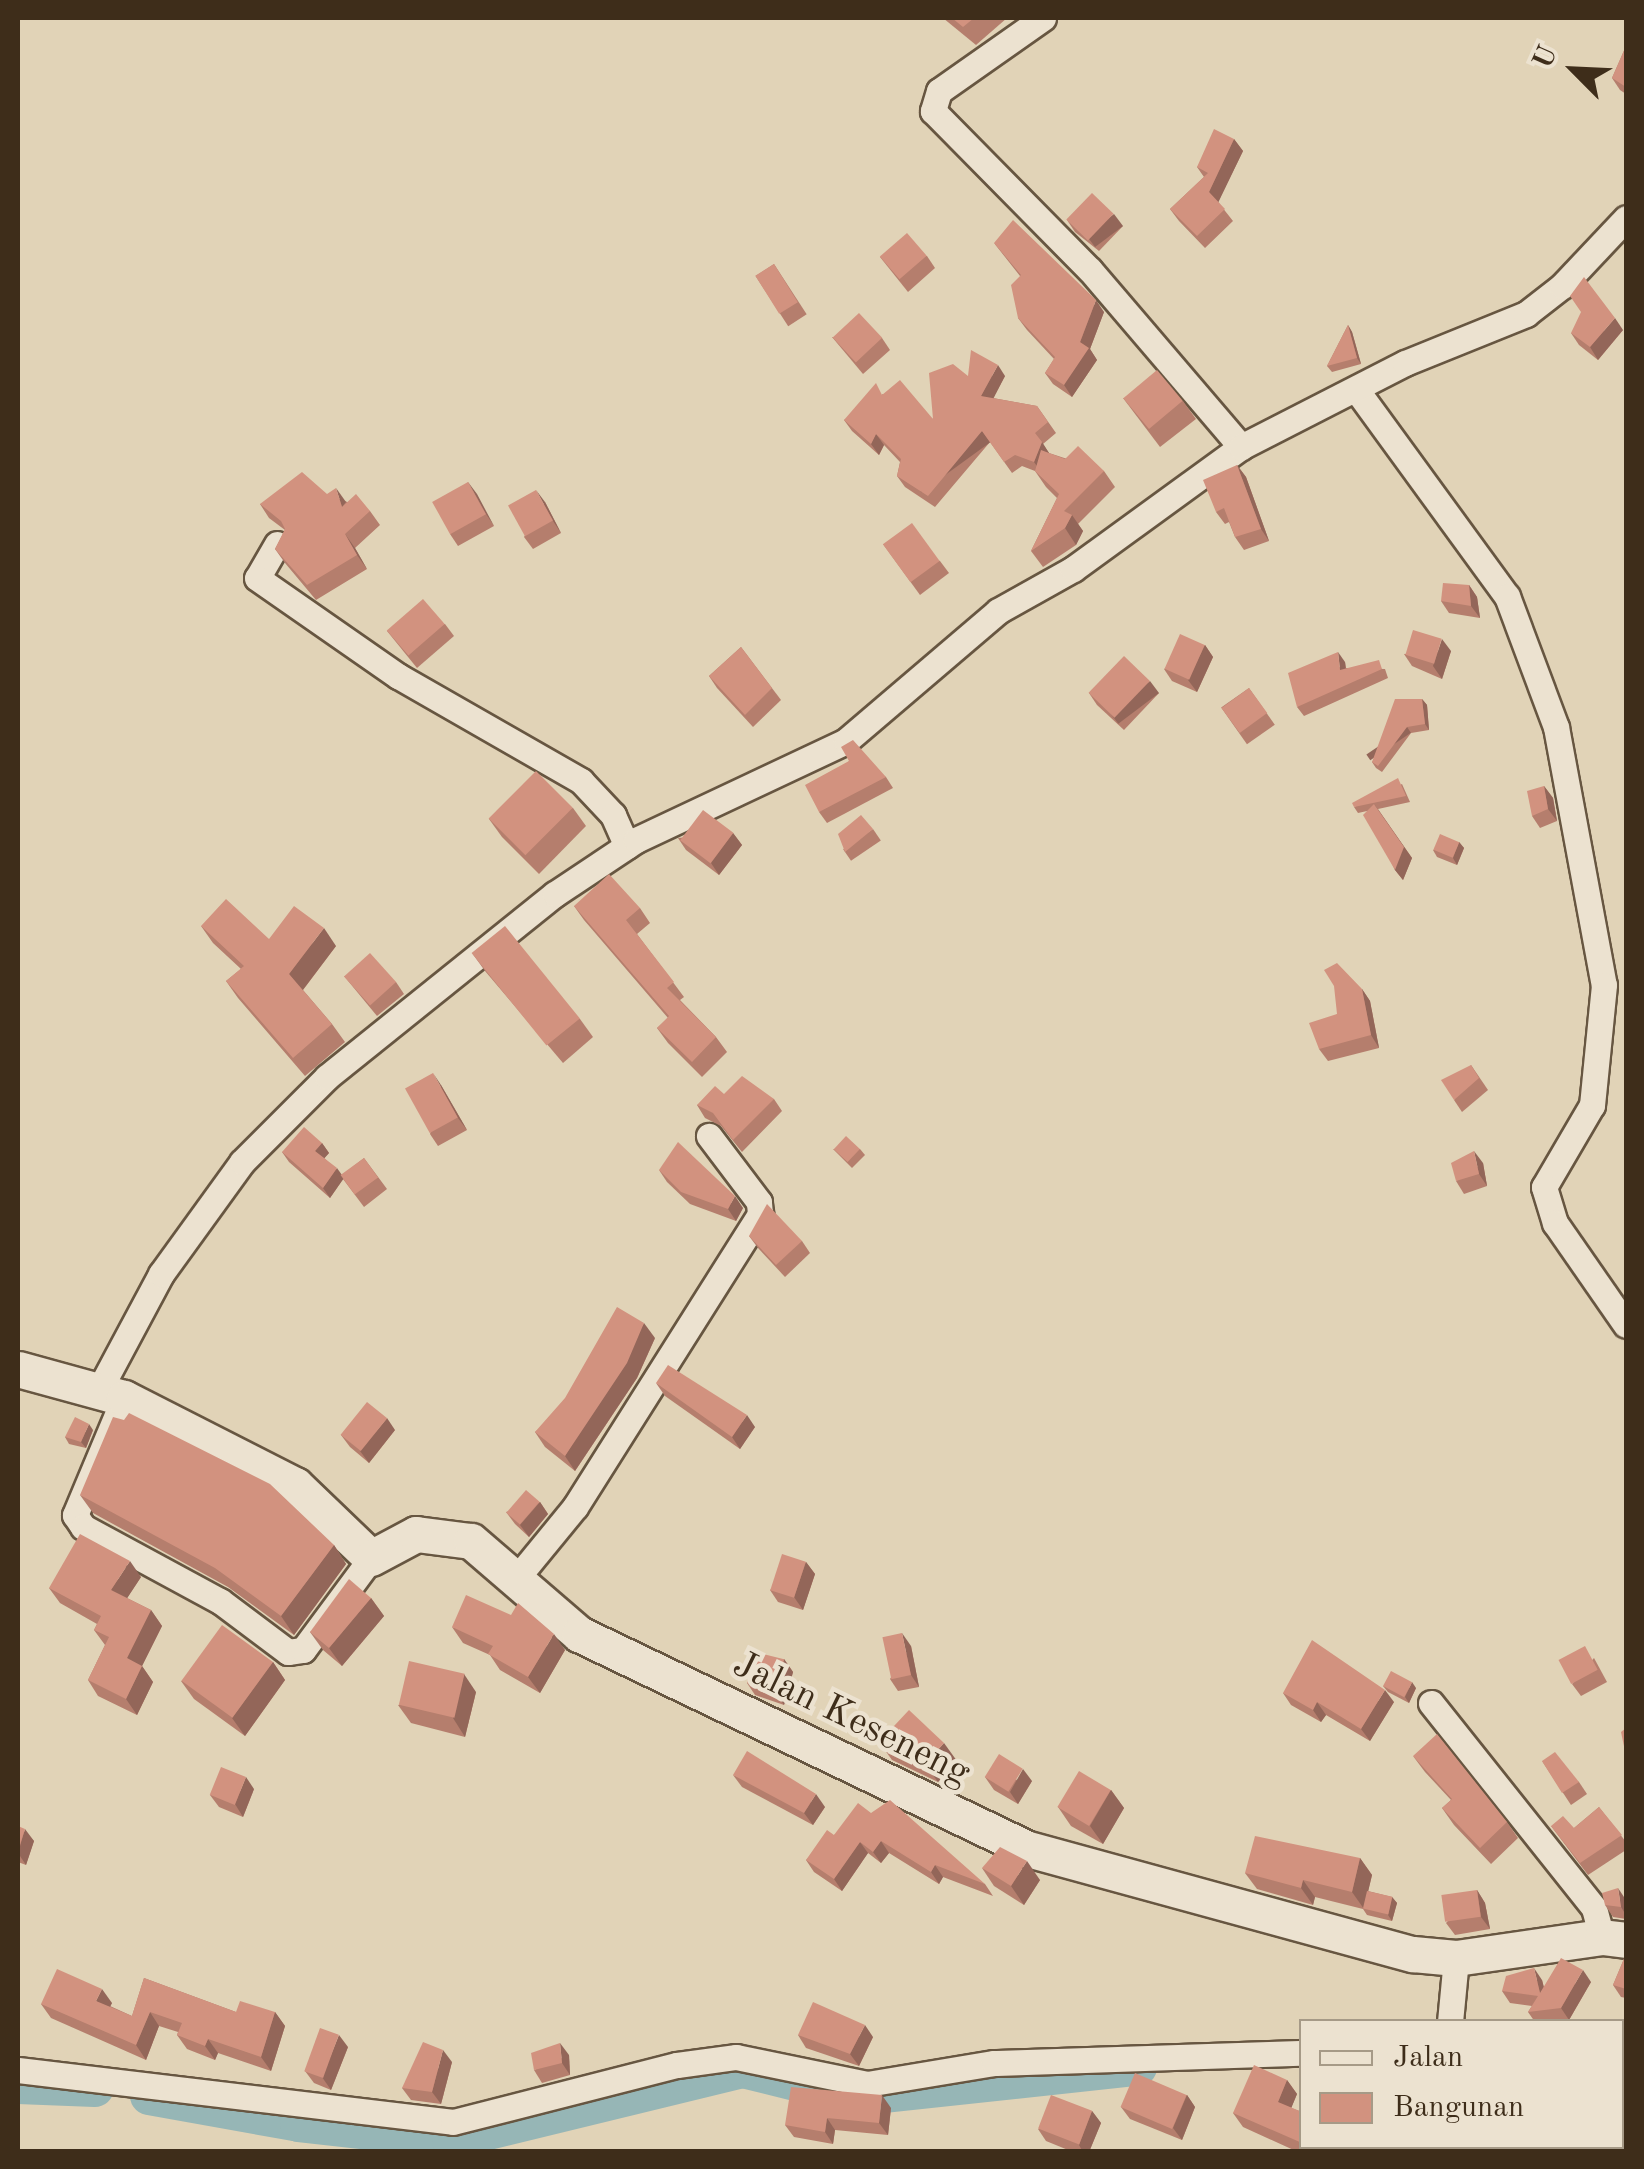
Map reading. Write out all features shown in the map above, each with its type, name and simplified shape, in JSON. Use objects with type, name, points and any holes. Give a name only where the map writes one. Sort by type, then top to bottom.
[{"type":"street","points":[[1043,18],[939,91],[933,110],[1090,270],[1241,448]]},
{"type":"street","points":[[18,1369],[111,1395],[295,1485],[371,1558],[303,1650],[288,1652],[220,1602],[83,1527],[74,1515],[111,1395],[160,1274],[242,1162],[327,1076],[555,894],[627,846],[846,741],[998,611],[1073,569],[1241,448],[1358,392],[1406,363],[1534,308],[1626,218]]},
{"type":"street","points":[[1358,392],[1507,596],[1556,727],[1604,985],[1592,1104],[1544,1187],[1555,1223],[1626,1325]]},
{"type":"street","points":[[277,544],[257,578],[398,676],[581,781],[613,815],[627,846]]},
{"type":"street","points":[[516,1579],[575,1507],[760,1214],[759,1202],[709,1136]]},
{"type":"street","name":"Jalan Keseneng","points":[[371,1558],[407,1536],[440,1533],[471,1542],[558,1619],[603,1646],[987,1833],[1077,1865],[1360,1941],[1456,1958],[1614,1939]]},
{"type":"street","points":[[1431,1702],[1594,1908],[1614,1939]]},
{"type":"street","points":[[1450,2019],[1456,1958]]},
{"type":"street","points":[[18,2070],[452,2122],[677,2064],[736,2056],[867,2084],[994,2063],[1299,2053]]},
{"type":"building","points":[[952,18],[974,18],[963,27]]},
{"type":"building","points":[[1626,46],[1626,87],[1612,78]]},
{"type":"building","points":[[1214,129],[1234,139],[1209,192],[1225,209],[1197,236],[1170,209],[1208,173],[1197,167]]},
{"type":"building","points":[[1092,193],[1114,214],[1088,240],[1066,220]]},
{"type":"building","points":[[1013,220],[1096,300],[1080,342],[1089,348],[1064,385],[1045,373],[1055,357],[1018,318],[1011,285],[1021,275],[994,243]]},
{"type":"building","points":[[907,233],[927,256],[900,279],[880,257]]},
{"type":"building","points":[[774,264],[798,302],[779,314],[755,276]]},
{"type":"building","points":[[1584,277],[1615,318],[1590,347],[1571,333],[1581,312],[1570,296]]},
{"type":"building","points":[[859,313],[882,338],[856,362],[833,338]]},
{"type":"building","points":[[1348,325],[1357,358],[1327,366]]},
{"type":"building","points":[[971,350],[998,365],[981,396],[1037,406],[1048,422],[1035,433],[1042,442],[1034,462],[1015,455],[1004,462],[982,431],[928,496],[897,476],[901,459],[876,434],[871,444],[844,420],[876,383],[882,395],[900,380],[933,419],[929,373],[953,364],[968,376]]},
{"type":"building","points":[[1157,370],[1183,401],[1149,429],[1123,398]]},
{"type":"building","points":[[1078,446],[1104,471],[1064,511],[1072,515],[1065,528],[1031,551],[1059,494],[1035,471],[1041,450],[1065,459]]},
{"type":"building","points":[[1237,465],[1261,529],[1235,537],[1224,508],[1216,512],[1203,480]]},
{"type":"building","points":[[302,472],[327,494],[336,488],[342,507],[356,494],[370,511],[345,534],[357,555],[307,585],[275,549],[285,529],[281,521],[260,504]]},
{"type":"building","points":[[468,482],[486,514],[450,534],[432,502]]},
{"type":"building","points":[[536,490],[553,521],[525,536],[508,506]]},
{"type":"building","points":[[912,523],[940,561],[911,582],[883,544]]},
{"type":"building","points":[[1443,583],[1469,585],[1471,606],[1441,601]]},
{"type":"building","points":[[423,599],[445,624],[408,655],[387,630]]},
{"type":"building","points":[[1413,630],[1442,639],[1434,664],[1405,655]]},
{"type":"building","points":[[1180,634],[1205,645],[1189,680],[1165,669]]},
{"type":"building","points":[[741,647],[772,688],[745,715],[709,676]]},
{"type":"building","points":[[1338,652],[1340,670],[1379,660],[1382,669],[1297,707],[1288,673]]},
{"type":"building","points":[[1124,656],[1150,681],[1114,718],[1089,693]]},
{"type":"building","points":[[1249,688],[1267,713],[1240,733],[1221,708]]},
{"type":"building","points":[[1395,699],[1422,699],[1425,724],[1407,727],[1378,766],[1372,762]]},
{"type":"building","points":[[853,740],[886,777],[819,812],[805,785],[849,761],[841,747]]},
{"type":"building","points":[[536,771],[573,808],[525,855],[489,818]]},
{"type":"building","points":[[1398,778],[1406,796],[1354,807],[1352,803]]},
{"type":"building","points":[[1544,786],[1548,809],[1532,816],[1527,791]]},
{"type":"building","points":[[1374,804],[1404,847],[1395,870],[1363,815]]},
{"type":"building","points":[[703,810],[733,833],[710,863],[680,840]]},
{"type":"building","points":[[861,815],[873,829],[845,852],[838,834]]},
{"type":"building","points":[[1440,834],[1459,842],[1453,858],[1433,850]]},
{"type":"building","points":[[609,874],[640,908],[626,920],[674,982],[667,988],[716,1037],[692,1062],[657,1028],[669,1016],[574,906]]},
{"type":"building","points":[[226,899],[269,939],[294,906],[324,928],[289,974],[332,1024],[293,1058],[226,981],[244,966],[201,926]]},
{"type":"building","points":[[505,926],[580,1018],[546,1046],[472,953]]},
{"type":"building","points":[[370,953],[396,982],[370,1005],[344,976]]},
{"type":"building","points":[[1337,963],[1362,989],[1371,1035],[1319,1049],[1309,1023],[1337,1014],[1334,986],[1324,970]]},
{"type":"building","points":[[1471,1065],[1479,1078],[1454,1100],[1441,1080]]},
{"type":"building","points":[[433,1073],[458,1118],[430,1133],[405,1089]]},
{"type":"building","points":[[742,1076],[774,1099],[733,1140],[713,1113],[697,1105],[715,1086],[724,1094]]},
{"type":"building","points":[[304,1127],[322,1143],[315,1151],[337,1168],[323,1188],[282,1152]]},
{"type":"building","points":[[846,1136],[860,1149],[848,1162],[834,1149]]},
{"type":"building","points":[[678,1142],[735,1196],[728,1209],[681,1192],[659,1170]]},
{"type":"building","points":[[1474,1151],[1479,1174],[1456,1181],[1451,1163]]},
{"type":"building","points":[[364,1158],[378,1177],[355,1194],[341,1175]]},
{"type":"building","points":[[767,1204],[802,1241],[776,1265],[749,1236]]},
{"type":"building","points":[[617,1307],[644,1323],[627,1363],[565,1456],[535,1432],[565,1398]]},
{"type":"building","points":[[668,1365],[747,1415],[732,1437],[656,1383]]},
{"type":"building","points":[[367,1402],[387,1418],[361,1451],[341,1435]]},
{"type":"building","points":[[129,1413],[270,1484],[334,1545],[281,1616],[215,1568],[80,1495],[113,1417],[124,1420]]},
{"type":"building","points":[[75,1417],[89,1424],[81,1442],[65,1437]]},
{"type":"building","points":[[526,1490],[540,1502],[520,1524],[506,1513]]},
{"type":"building","points":[[80,1534],[130,1561],[111,1590],[151,1610],[127,1658],[142,1666],[126,1699],[88,1680],[109,1637],[94,1630],[101,1616],[49,1588]]},
{"type":"building","points":[[782,1554],[806,1562],[794,1598],[770,1590]]},
{"type":"building","points":[[349,1579],[371,1598],[329,1648],[310,1632]]},
{"type":"building","points":[[466,1595],[511,1615],[518,1603],[554,1634],[528,1677],[488,1654],[493,1646],[452,1627]]},
{"type":"building","points":[[222,1625],[273,1662],[232,1718],[181,1681]]},
{"type":"building","points":[[902,1633],[911,1675],[891,1679],[882,1637]]},
{"type":"building","points":[[1312,1640],[1385,1690],[1361,1729],[1317,1702],[1313,1710],[1283,1693]]},
{"type":"building","points":[[1585,1646],[1598,1670],[1571,1684],[1559,1660]]},
{"type":"building","points":[[755,1652],[784,1659],[776,1690],[747,1683]]},
{"type":"building","points":[[409,1661],[465,1674],[454,1718],[399,1705]]},
{"type":"building","points":[[1391,1671],[1412,1682],[1404,1697],[1383,1686]]},
{"type":"building","points":[[909,1710],[944,1743],[925,1764],[879,1742]]},
{"type":"building","points":[[1626,1728],[1626,1750],[1625,1751],[1621,1732]]},
{"type":"building","points":[[1437,1734],[1507,1822],[1480,1848],[1442,1808],[1452,1799],[1413,1756]]},
{"type":"building","points":[[747,1751],[816,1794],[804,1813],[733,1775]]},
{"type":"building","points":[[1555,1752],[1579,1782],[1562,1793],[1542,1761]]},
{"type":"building","points":[[999,1754],[1023,1769],[1008,1792],[985,1777]]},
{"type":"building","points":[[221,1767],[246,1777],[235,1805],[210,1795]]},
{"type":"building","points":[[1079,1771],[1111,1790],[1089,1826],[1057,1807]]},
{"type":"building","points":[[890,1800],[985,1884],[935,1865],[931,1872],[881,1841],[873,1852],[860,1842],[834,1879],[806,1860],[827,1830],[834,1835],[858,1803],[871,1813]]},
{"type":"building","points":[[1599,1807],[1622,1835],[1580,1863],[1551,1826],[1563,1816],[1574,1828]]},
{"type":"building","points":[[18,1826],[25,1829],[18,1851]]},
{"type":"building","points":[[1255,1836],[1360,1858],[1352,1892],[1303,1880],[1301,1888],[1245,1873]]},
{"type":"building","points":[[1000,1847],[1027,1861],[1011,1886],[982,1868]]},
{"type":"building","points":[[1618,1888],[1621,1907],[1605,1905],[1602,1893]]},
{"type":"building","points":[[1477,1890],[1481,1917],[1445,1922],[1441,1895]]},
{"type":"building","points":[[1367,1891],[1392,1897],[1388,1914],[1363,1909]]},
{"type":"building","points":[[1626,1954],[1626,1989],[1613,1985]]},
{"type":"building","points":[[1561,1958],[1583,1970],[1561,2008],[1528,2012],[1538,1996],[1502,1991],[1506,1976],[1534,1968],[1540,1993]]},
{"type":"building","points":[[57,1969],[102,1989],[96,2001],[132,2016],[144,1978],[236,2012],[240,2001],[275,2012],[261,2057],[208,2039],[205,2046],[177,2035],[182,2023],[150,2012],[136,2045],[41,2004]]},
{"type":"building","points":[[813,2002],[865,2025],[850,2054],[798,2035]]},
{"type":"building","points":[[320,2028],[339,2035],[323,2078],[304,2071]]},
{"type":"building","points":[[423,2042],[443,2050],[432,2092],[402,2088]]},
{"type":"building","points":[[560,2043],[562,2063],[534,2070],[531,2053]]},
{"type":"building","points":[[1254,2065],[1287,2080],[1278,2102],[1299,2111],[1299,2142],[1233,2113]]},
{"type":"building","points":[[1135,2073],[1187,2095],[1172,2129],[1121,2107]]},
{"type":"building","points":[[791,2087],[882,2095],[879,2123],[827,2118],[825,2132],[785,2125]]},
{"type":"building","points":[[1051,2095],[1092,2111],[1079,2144],[1038,2129]]},
{"type":"building","points":[[1302,2149],[1381,2149],[1381,2152]]},
{"type":"building","points":[[1522,2149],[1524,2152],[1498,2152]]},
{"type":"waterway","points":[[149,2096],[299,2123],[451,2140],[743,2069],[855,2097],[1138,2067]]},
{"type":"waterway","points":[[18,2085],[95,2088]]}]
